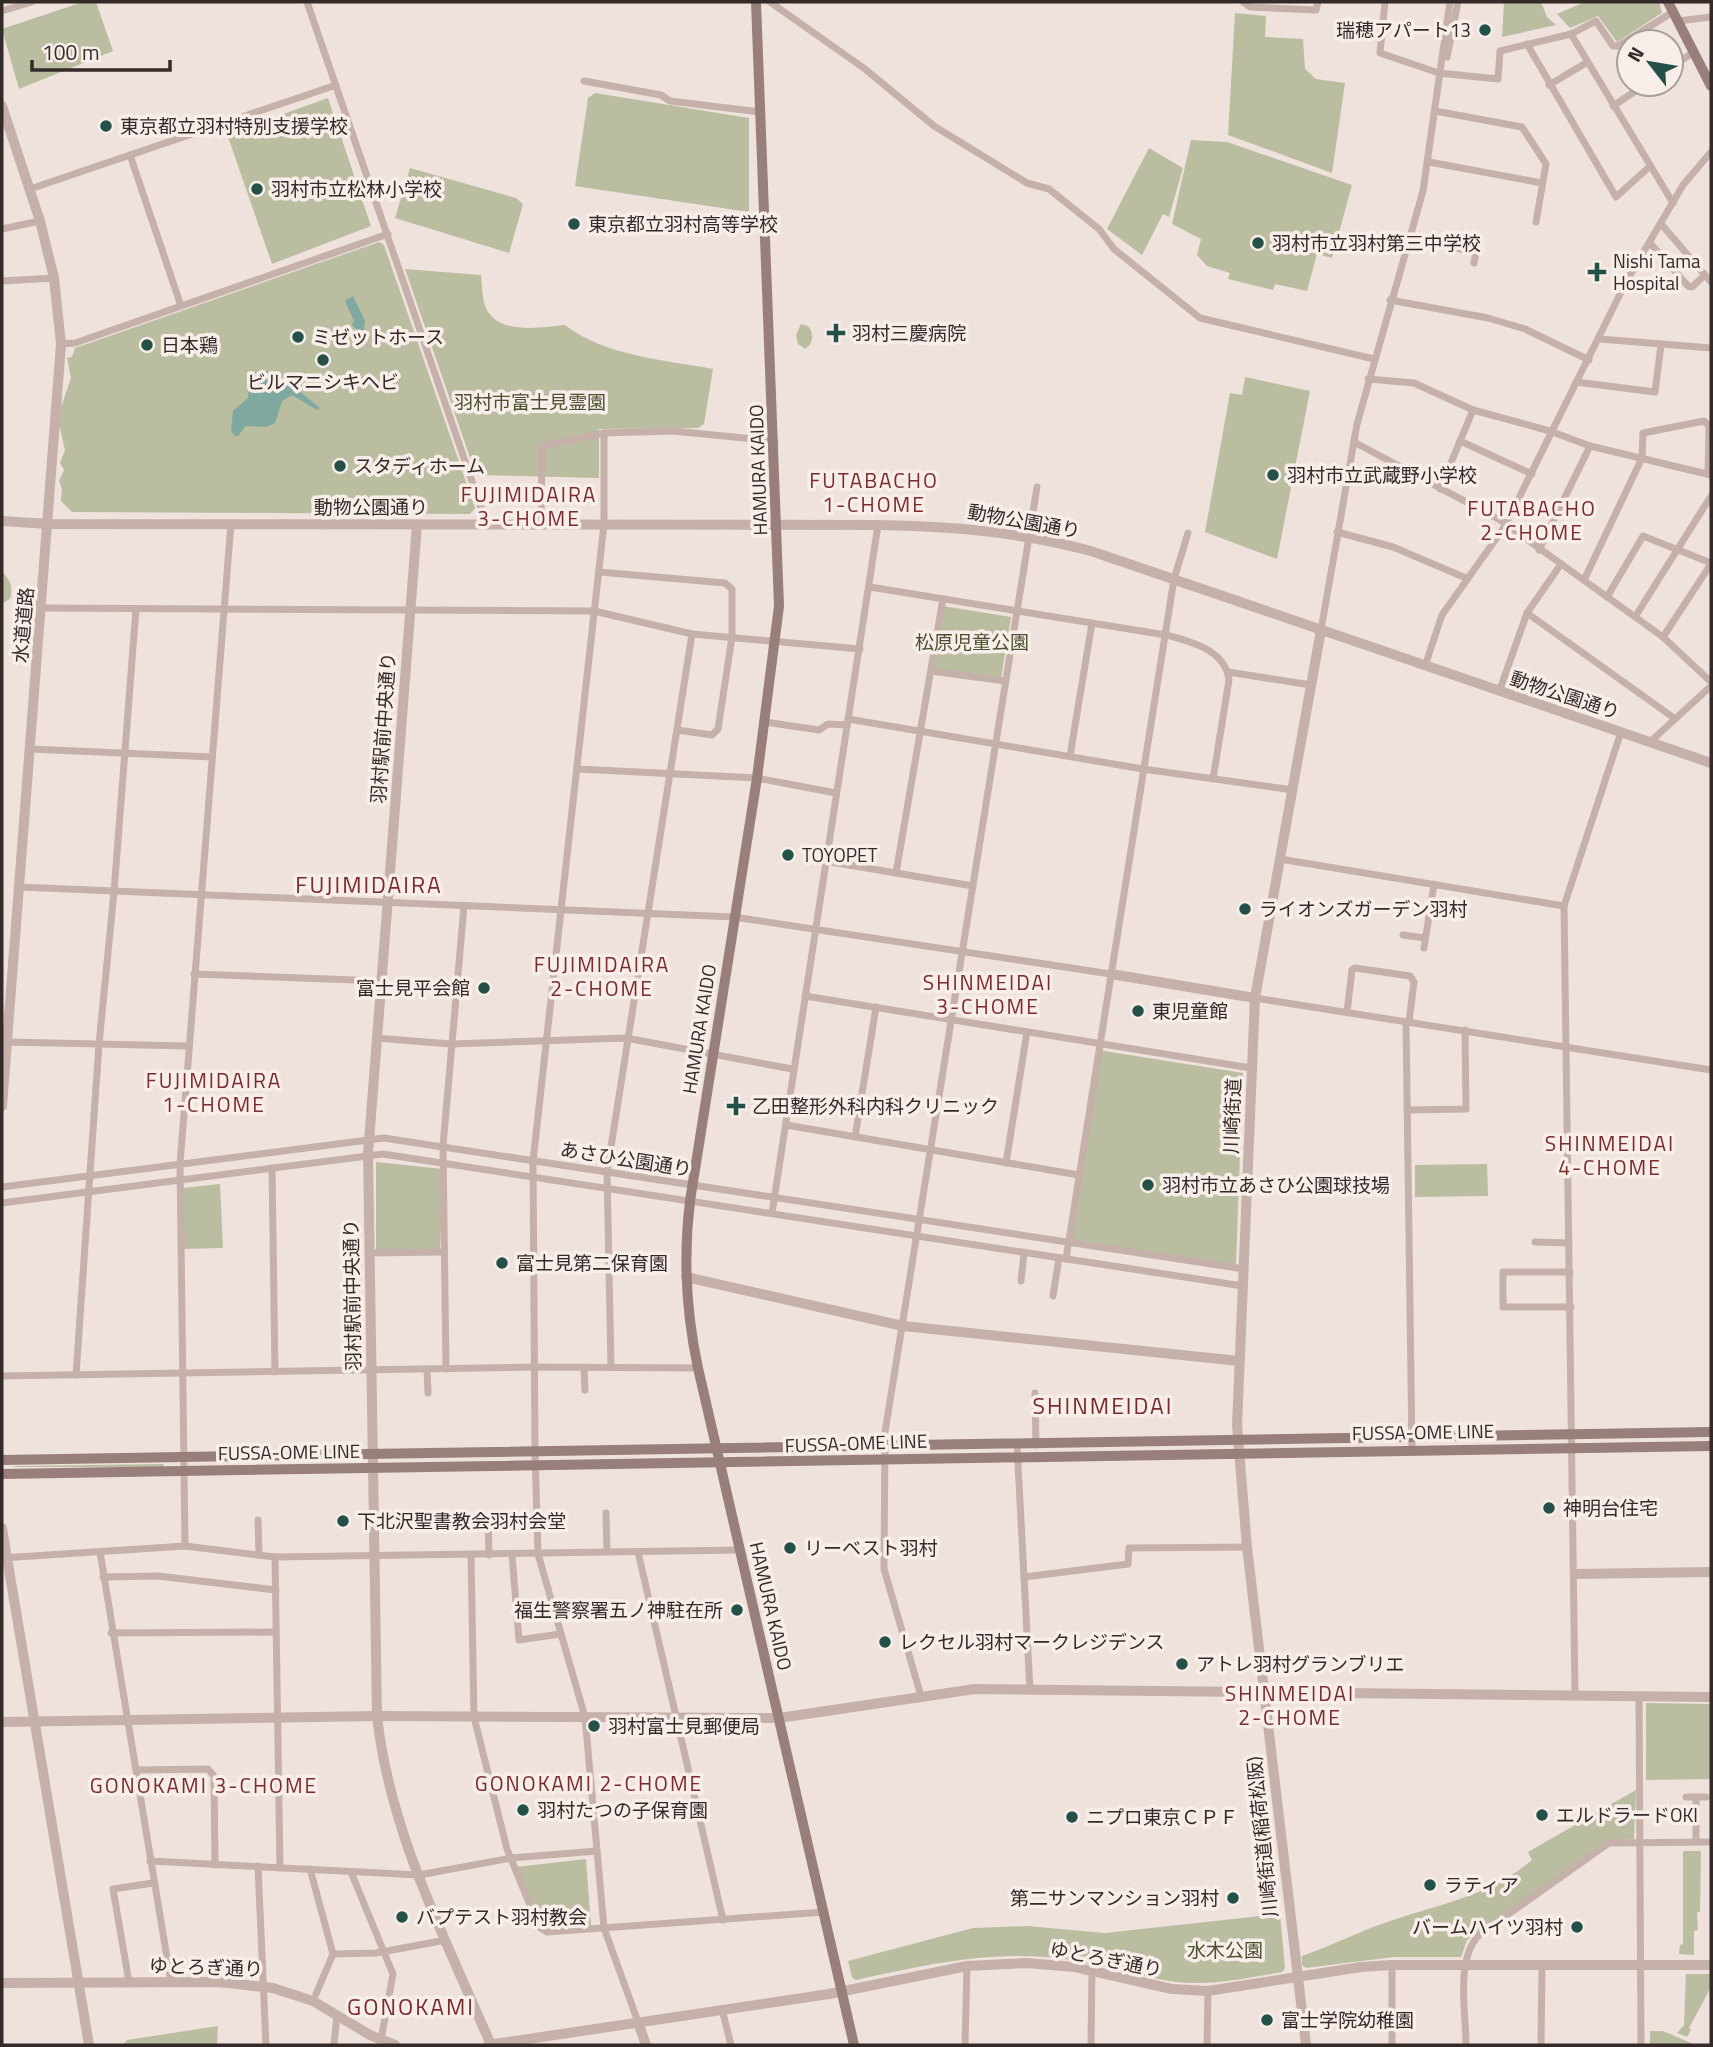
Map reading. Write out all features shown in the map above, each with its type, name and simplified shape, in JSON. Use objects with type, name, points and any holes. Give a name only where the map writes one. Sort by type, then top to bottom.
[{"type":"main road","name":"HAMURA KAIDO","points":[[756,2],[778,526],[777,642],[692,1186],[685,1241],[686,1277],[692,1339],[698,1368],[854,2045]]},
{"type":"main road","points":[[1673,12],[1711,86]]},
{"type":"main road","name":"FUSSA-OME LINE","points":[[2,1474],[537,1465],[721,1465],[1017,1445],[1238,1447],[1412,1444],[1711,1433]]},
{"type":"main road","name":"FUSSA-OME LINE","points":[[1412,1444],[1573,1448],[1711,1447]]},
{"type":"main road","name":"FUSSA-OME LINE","points":[[2,1460],[717,1447],[1018,1457],[1238,1447]]},
{"type":"street","points":[[2,11],[32,2]]},
{"type":"street","points":[[307,2],[487,525]]},
{"type":"street","points":[[770,2],[864,69],[934,126],[1027,183],[1049,189],[1099,229],[1114,249],[1200,318],[1374,359]]},
{"type":"street","points":[[1243,2],[1250,7],[1316,10],[1318,2]]},
{"type":"street","points":[[1385,2],[1380,53],[1440,73],[1498,79],[1500,51],[1571,34],[1596,21],[1612,46],[1618,46],[1673,12],[1711,17]]},
{"type":"street","points":[[1321,630],[1337,531],[1368,379],[1429,162],[1450,2]]},
{"type":"street","points":[[1440,73],[1446,61],[1458,2]]},
{"type":"street","points":[[1571,34],[1586,63],[1673,203]]},
{"type":"street","points":[[1527,44],[1616,197],[1649,167]]},
{"type":"street","points":[[1685,58],[1694,52]]},
{"type":"street","points":[[1549,85],[1586,63]]},
{"type":"street","points":[[584,81],[661,95],[670,101],[760,112]]},
{"type":"street","points":[[30,189],[336,85]]},
{"type":"street","points":[[1613,106],[1625,98]]},
{"type":"street","name":"水道道路","points":[[2,106],[5,129],[40,221],[54,278],[61,344],[2,1106]]},
{"type":"street","points":[[1435,111],[1522,127],[1546,164],[1536,222]]},
{"type":"street","points":[[1425,666],[1442,615],[1505,526],[1532,474],[1550,431],[1590,360],[1627,280],[1696,167],[1711,152]]},
{"type":"street","points":[[130,155],[181,306]]},
{"type":"street","points":[[1429,162],[1542,183]]},
{"type":"street","points":[[2,229],[40,221]]},
{"type":"street","points":[[1662,225],[1711,282]]},
{"type":"street","points":[[61,344],[75,343],[388,234]]},
{"type":"street","points":[[1408,239],[1476,252]]},
{"type":"street","points":[[1474,264],[1478,241]]},
{"type":"street","points":[[1651,244],[1688,286],[1692,287],[1705,275]]},
{"type":"street","points":[[2,281],[54,278]]},
{"type":"street","points":[[1390,300],[1488,318],[1525,329],[1590,360]]},
{"type":"street","points":[[1600,339],[1711,348]]},
{"type":"street","points":[[1576,383],[1655,392],[1661,345]]},
{"type":"street","points":[[1368,379],[1414,383],[1473,410],[1550,431],[1590,446],[1642,458],[1710,474],[1709,426],[1704,421],[1643,433],[1642,458],[1584,580]]},
{"type":"street","points":[[1440,489],[1473,410]]},
{"type":"street","points":[[541,524],[542,446],[604,433],[673,431],[775,441]]},
{"type":"street","points":[[604,433],[604,524],[532,1177],[538,1554],[585,1717],[604,1928],[646,2045]]},
{"type":"street","points":[[1354,442],[1505,526],[1663,637],[1711,684],[1650,741]]},
{"type":"street","points":[[1460,442],[1532,474]]},
{"type":"street","points":[[1539,550],[1590,446]]},
{"type":"street","points":[[921,1696],[885,1576],[883,1453],[1037,487]]},
{"type":"street","points":[[1635,617],[1711,496]]},
{"type":"street","name":"動物公園通り","points":[[2,521],[48,524],[604,524],[982,529],[1028,536],[1091,551],[1711,763]]},
{"type":"street","points":[[185,1546],[180,1164],[231,523]]},
{"type":"street","name":"羽村駅前中央通り","points":[[417,525],[408,610],[368,1154],[377,1716],[382,1763],[391,1802],[489,2045]]},
{"type":"street","points":[[772,1213],[792,1069],[878,526]]},
{"type":"street","points":[[1337,531],[1393,547],[1466,579]]},
{"type":"street","points":[[1053,1296],[1069,1243],[1174,579],[1188,533]]},
{"type":"street","points":[[1607,597],[1643,536],[1711,563],[1663,637]]},
{"type":"street","points":[[1499,692],[1527,613],[1561,564]]},
{"type":"street","points":[[599,572],[725,583],[732,589],[732,637],[718,729],[712,735],[677,730]]},
{"type":"street","points":[[870,587],[1166,635],[1200,645],[1215,655],[1228,672],[1311,685]]},
{"type":"street","points":[[896,873],[943,599]]},
{"type":"street","points":[[42,608],[594,611],[692,634],[860,649]]},
{"type":"street","points":[[76,1374],[99,1044],[136,609]]},
{"type":"street","points":[[1527,613],[1674,718]]},
{"type":"street","points":[[1070,757],[1092,624]]},
{"type":"street","name":"川崎街道","points":[[1263,1692],[1238,1447],[1251,1068],[1255,998],[1321,630]]},
{"type":"street","points":[[611,1367],[607,1172],[626,1038],[692,634]]},
{"type":"street","points":[[931,671],[1005,681]]},
{"type":"street","points":[[1213,779],[1228,672]]},
{"type":"street","points":[[765,722],[819,730],[828,724],[848,722],[921,731],[1143,769],[1293,790]]},
{"type":"street","points":[[1575,1695],[1564,906],[1621,732]]},
{"type":"street","points":[[30,749],[212,757]]},
{"type":"street","points":[[578,769],[757,778],[836,793]]},
{"type":"street","points":[[1280,859],[1564,906]]},
{"type":"street","points":[[825,861],[973,886]]},
{"type":"street","points":[[1424,948],[1434,884]]},
{"type":"street","points":[[19,887],[734,917],[1711,1070]]},
{"type":"street","points":[[446,1369],[443,1146],[464,906]]},
{"type":"street","points":[[1403,935],[1425,938]]},
{"type":"street","points":[[1347,1012],[1352,970],[1355,968],[1410,976],[1414,982],[1408,1022],[1407,1110],[1412,1444]]},
{"type":"street","points":[[194,974],[381,981]]},
{"type":"street","points":[[805,996],[1251,1068]]},
{"type":"street","points":[[855,1137],[876,1007]]},
{"type":"street","points":[[1407,1110],[1466,1109],[1465,1030]]},
{"type":"street","points":[[1006,1163],[1027,1032]]},
{"type":"street","points":[[376,1038],[451,1044],[626,1038],[792,1069]]},
{"type":"street","points":[[7,1042],[188,1046]]},
{"type":"street","points":[[786,1125],[1079,1175]]},
{"type":"street","name":"あさひ公園通り","points":[[2,1187],[369,1139],[443,1146],[1244,1269]]},
{"type":"street","name":"あさひ公園通り","points":[[2,1203],[368,1154],[1243,1286]]},
{"type":"street","points":[[272,1168],[275,1371]]},
{"type":"street","points":[[1535,1242],[1569,1243]]},
{"type":"street","points":[[369,1253],[444,1252]]},
{"type":"street","points":[[1021,1281],[1024,1253]]},
{"type":"street","points":[[1570,1272],[1503,1272],[1503,1307],[1571,1307]]},
{"type":"street","points":[[686,1277],[903,1326],[1239,1361]]},
{"type":"street","points":[[2,1376],[535,1367],[698,1368]]},
{"type":"street","points":[[584,1368],[585,1390]]},
{"type":"street","points":[[427,1370],[428,1393]]},
{"type":"street","points":[[1035,1393],[1036,1445]]},
{"type":"street","points":[[1017,1445],[1030,1690]]},
{"type":"street","points":[[606,1513],[607,1552]]},
{"type":"street","points":[[488,1519],[489,1555]]},
{"type":"street","points":[[258,1520],[259,1555]]},
{"type":"street","points":[[2,1528],[4,1558],[89,2045]]},
{"type":"street","points":[[4,1558],[185,1546],[275,1557],[740,1550]]},
{"type":"street","points":[[1024,1577],[1128,1564],[1129,1548],[1247,1547]]},
{"type":"street","points":[[100,1552],[111,1633],[170,1982]]},
{"type":"street","points":[[638,1552],[723,1920]]},
{"type":"street","points":[[512,1555],[519,1640],[560,1634]]},
{"type":"street","points":[[471,1556],[474,1717],[510,1858],[540,1927],[547,1932],[824,1912]]},
{"type":"street","points":[[275,1557],[280,1868]]},
{"type":"street","points":[[1575,1574],[1711,1572]]},
{"type":"street","points":[[103,1577],[158,1576],[276,1590]]},
{"type":"street","points":[[111,1633],[276,1632]]},
{"type":"street","points":[[2,1722],[377,1716],[779,1718],[967,1689],[1711,1697]]},
{"type":"street","name":"川崎街道(稲荷松阪)","points":[[1263,1692],[1295,1978]]},
{"type":"street","points":[[1639,1696],[1641,2045]]},
{"type":"street","points":[[136,1770],[208,1769],[214,1776],[215,1865]]},
{"type":"street","points":[[1686,1797],[1706,1797]]},
{"type":"street","points":[[1696,1797],[1696,1842]]},
{"type":"street","points":[[1466,2045],[1465,1965],[1470,1945],[1479,1936],[1609,1843],[1711,1842]]},
{"type":"street","points":[[150,1861],[419,1875],[510,1858],[597,1851]]},
{"type":"street","points":[[258,1866],[266,2045]]},
{"type":"street","points":[[310,1869],[333,1954],[316,1994]]},
{"type":"street","points":[[352,1872],[393,1974],[381,2040]]},
{"type":"street","points":[[129,1982],[113,1889],[153,1883]]},
{"type":"street","points":[[333,1954],[384,1952],[446,1940]]},
{"type":"street","name":"ゆとろぎ通り","points":[[489,2045],[841,1992],[967,1966],[1026,1963],[1092,1970],[1172,1989],[1208,1991],[1361,1967],[1392,1965],[1711,1965]]},
{"type":"street","points":[[1392,1965],[1392,2045]]},
{"type":"street","points":[[1541,2045],[1542,1965]]},
{"type":"street","points":[[965,2045],[967,1966]]},
{"type":"street","points":[[1091,2045],[1092,1970]]},
{"type":"street","points":[[1295,1978],[1306,2045]]},
{"type":"street","name":"ゆとろぎ通り","points":[[2,1983],[170,1982],[263,1986],[301,1996],[395,2045]]},
{"type":"street","points":[[1207,2045],[1208,1991]]},
{"type":"street","points":[[722,2010],[731,2045]]},
{"type":"street","points":[[334,2045],[337,2014]]},
{"type":"green space","points":[[83,2],[96,2],[113,51],[19,89],[2,29]]},
{"type":"green space","points":[[1504,2],[1541,2],[1547,17],[1556,25],[1502,37]]},
{"type":"green space","points":[[1585,2],[1659,2],[1662,13],[1639,28],[1615,28],[1615,39],[1598,16],[1570,28],[1557,14]]},
{"type":"green space","points":[[1235,13],[1266,16],[1265,37],[1303,39],[1305,69],[1316,79],[1345,83],[1332,173],[1228,135]]},
{"type":"green space","points":[[595,93],[749,118],[749,212],[575,186],[588,98]]},
{"type":"green space","points":[[328,98],[371,226],[272,264],[227,134]]},
{"type":"green space","points":[[1191,140],[1227,142],[1352,185],[1332,258],[1317,254],[1307,291],[1275,284],[1273,290],[1228,279],[1230,273],[1207,266],[1197,255],[1201,239],[1172,224]]},
{"type":"green space","points":[[1149,148],[1183,168],[1169,217],[1163,214],[1142,255],[1107,229]]},
{"type":"green space","points":[[410,168],[516,198],[523,204],[509,253],[395,218]]},
{"type":"green space","points":[[379,242],[384,245],[475,508],[470,514],[72,512],[61,501],[62,489],[59,481],[64,470],[60,463],[65,450],[59,424],[61,407],[71,378],[67,358],[72,357],[75,348]]},
{"type":"green space","name":"羽村市富士見霊園","points":[[405,269],[481,275],[484,303],[489,314],[507,325],[531,328],[565,325],[598,344],[617,350],[713,369],[704,424],[698,428],[599,429],[599,478],[476,475]]},
{"type":"green space","points":[[801,324],[808,326],[812,335],[810,344],[805,349],[798,344],[796,335]]},
{"type":"green space","points":[[1245,377],[1310,391],[1277,559],[1205,532],[1230,393],[1242,395]]},
{"type":"green space","points":[[2,572],[9,581],[11,591],[10,599],[3,603]]},
{"type":"green space","name":"松原児童公園","points":[[943,606],[1011,617],[1001,679],[932,670]]},
{"type":"green space","points":[[1098,1050],[1243,1073],[1236,1265],[1071,1244]]},
{"type":"green space","points":[[376,1162],[443,1169],[440,1250],[376,1251]]},
{"type":"green space","points":[[1487,1164],[1488,1196],[1415,1197],[1415,1165]]},
{"type":"green space","points":[[220,1184],[223,1248],[183,1249],[183,1188]]},
{"type":"green space","points":[[163,1464],[164,1467],[14,1467],[15,1466]]},
{"type":"green space","points":[[1646,1703],[1711,1704],[1711,1779],[1646,1780]]},
{"type":"green space","name":"水木公園","points":[[1636,1790],[1634,1839],[1607,1841],[1467,1940],[1461,1957],[1394,1957],[1306,1968],[1302,1965],[1302,1956],[1381,1924],[1466,1897],[1500,1882],[1532,1860],[1528,1852]]},
{"type":"green space","points":[[1683,1851],[1701,1851],[1700,1912],[1697,1912],[1698,1930],[1694,1931],[1694,1955],[1679,1954],[1680,1945],[1683,1944]]},
{"type":"green space","points":[[586,1859],[591,1926],[553,1931],[539,1927],[516,1867]]},
{"type":"green space","name":"水木公園","points":[[1280,1914],[1285,1968],[1282,1972],[1229,1981],[1176,1982],[1079,1961],[1022,1956],[950,1961],[856,1980],[852,1977],[848,1961],[973,1928],[1027,1926],[1105,1933]]},
{"type":"green space","points":[[1686,1974],[1711,1974],[1711,1987],[1687,2037],[1677,2033],[1684,2025]]},
{"type":"green space","points":[[218,2026],[217,2045],[123,2045],[127,2040]]},
{"type":"green space","points":[[1650,2031],[1663,2031],[1696,2045],[1650,2045]]},
{"type":"water","points":[[353,296],[365,321],[363,335],[352,325],[354,321],[345,301]]},
{"type":"water","points":[[267,371],[293,386],[320,408],[317,410],[292,395],[282,401],[275,423],[266,427],[246,426],[235,436],[231,431],[233,411],[248,398],[250,373]]},
{"type":"place","name":"瑞穂アパート13","points":[[1485,30]]},
{"type":"place","name":"東京都立羽村特別支援学校","points":[[106,126]]},
{"type":"place","name":"羽村市立松林小学校","points":[[257,189]]},
{"type":"place","name":"東京都立羽村高等学校","points":[[574,224]]},
{"type":"place","name":"羽村市立羽村第三中学校","points":[[1258,243]]},
{"type":"place","name":"Nishi Tama Hospital","points":[[1597,272]]},
{"type":"place","name":"羽村三慶病院","points":[[836,333]]},
{"type":"place","name":"ミゼットホース","points":[[298,337]]},
{"type":"place","name":"日本鶏","points":[[147,345]]},
{"type":"place","name":"ビルマニシキヘビ","points":[[323,360]]},
{"type":"place","name":"スタディホーム","points":[[340,466]]},
{"type":"place","name":"羽村市立武蔵野小学校","points":[[1273,475]]},
{"type":"place","name":"TOYOPET","points":[[788,855]]},
{"type":"place","name":"ライオンズガーデン羽村","points":[[1245,909]]},
{"type":"place","name":"富士見平会館","points":[[484,988]]},
{"type":"place","name":"東児童館","points":[[1138,1011]]},
{"type":"place","name":"乙田整形外科内科クリニック","points":[[736,1106]]},
{"type":"place","name":"羽村市立あさひ公園球技場","points":[[1148,1185]]},
{"type":"place","name":"富士見第二保育園","points":[[502,1263]]},
{"type":"place","name":"神明台住宅","points":[[1549,1508]]},
{"type":"place","name":"下北沢聖書教会羽村会堂","points":[[343,1521]]},
{"type":"place","name":"リーベスト羽村","points":[[790,1548]]},
{"type":"place","name":"福生警察署五ノ神駐在所","points":[[737,1610]]},
{"type":"place","name":"レクセル羽村マークレジデンス","points":[[885,1642]]},
{"type":"place","name":"アトレ羽村グランブリエ","points":[[1182,1664]]},
{"type":"place","name":"羽村富士見郵便局","points":[[594,1726]]},
{"type":"place","name":"羽村たつの子保育園","points":[[523,1810]]},
{"type":"place","name":"エルドラードOKI","points":[[1542,1815]]},
{"type":"place","name":"ニプロ東京ＣＰＦ","points":[[1072,1817]]},
{"type":"place","name":"ラティア","points":[[1430,1885]]},
{"type":"place","name":"第二サンマンション羽村","points":[[1233,1898]]},
{"type":"place","name":"バプテスト羽村教会","points":[[402,1917]]},
{"type":"place","name":"バームハイツ羽村","points":[[1577,1927]]},
{"type":"place","name":"富士学院幼稚園","points":[[1267,2020]]},
{"type":"district","name":"FUTABACHO 1-CHOME","points":[[874,493]]},
{"type":"district","name":"FUJIMIDAIRA 3-CHOME","points":[[529,507]]},
{"type":"district","name":"FUTABACHO 2-CHOME","points":[[1532,521]]},
{"type":"district","name":"FUJIMIDAIRA","points":[[369,885]]},
{"type":"district","name":"FUJIMIDAIRA 2-CHOME","points":[[602,977]]},
{"type":"district","name":"SHINMEIDAI 3-CHOME","points":[[988,995]]},
{"type":"district","name":"FUJIMIDAIRA 1-CHOME","points":[[214,1093]]},
{"type":"district","name":"SHINMEIDAI 4-CHOME","points":[[1610,1156]]},
{"type":"district","name":"SHINMEIDAI","points":[[1103,1406]]},
{"type":"district","name":"SHINMEIDAI 2-CHOME","points":[[1290,1706]]},
{"type":"district","name":"GONOKAMI 2-CHOME","points":[[589,1784]]},
{"type":"district","name":"GONOKAMI 3-CHOME","points":[[204,1786]]},
{"type":"district","name":"GONOKAMI","points":[[411,2007]]}]
